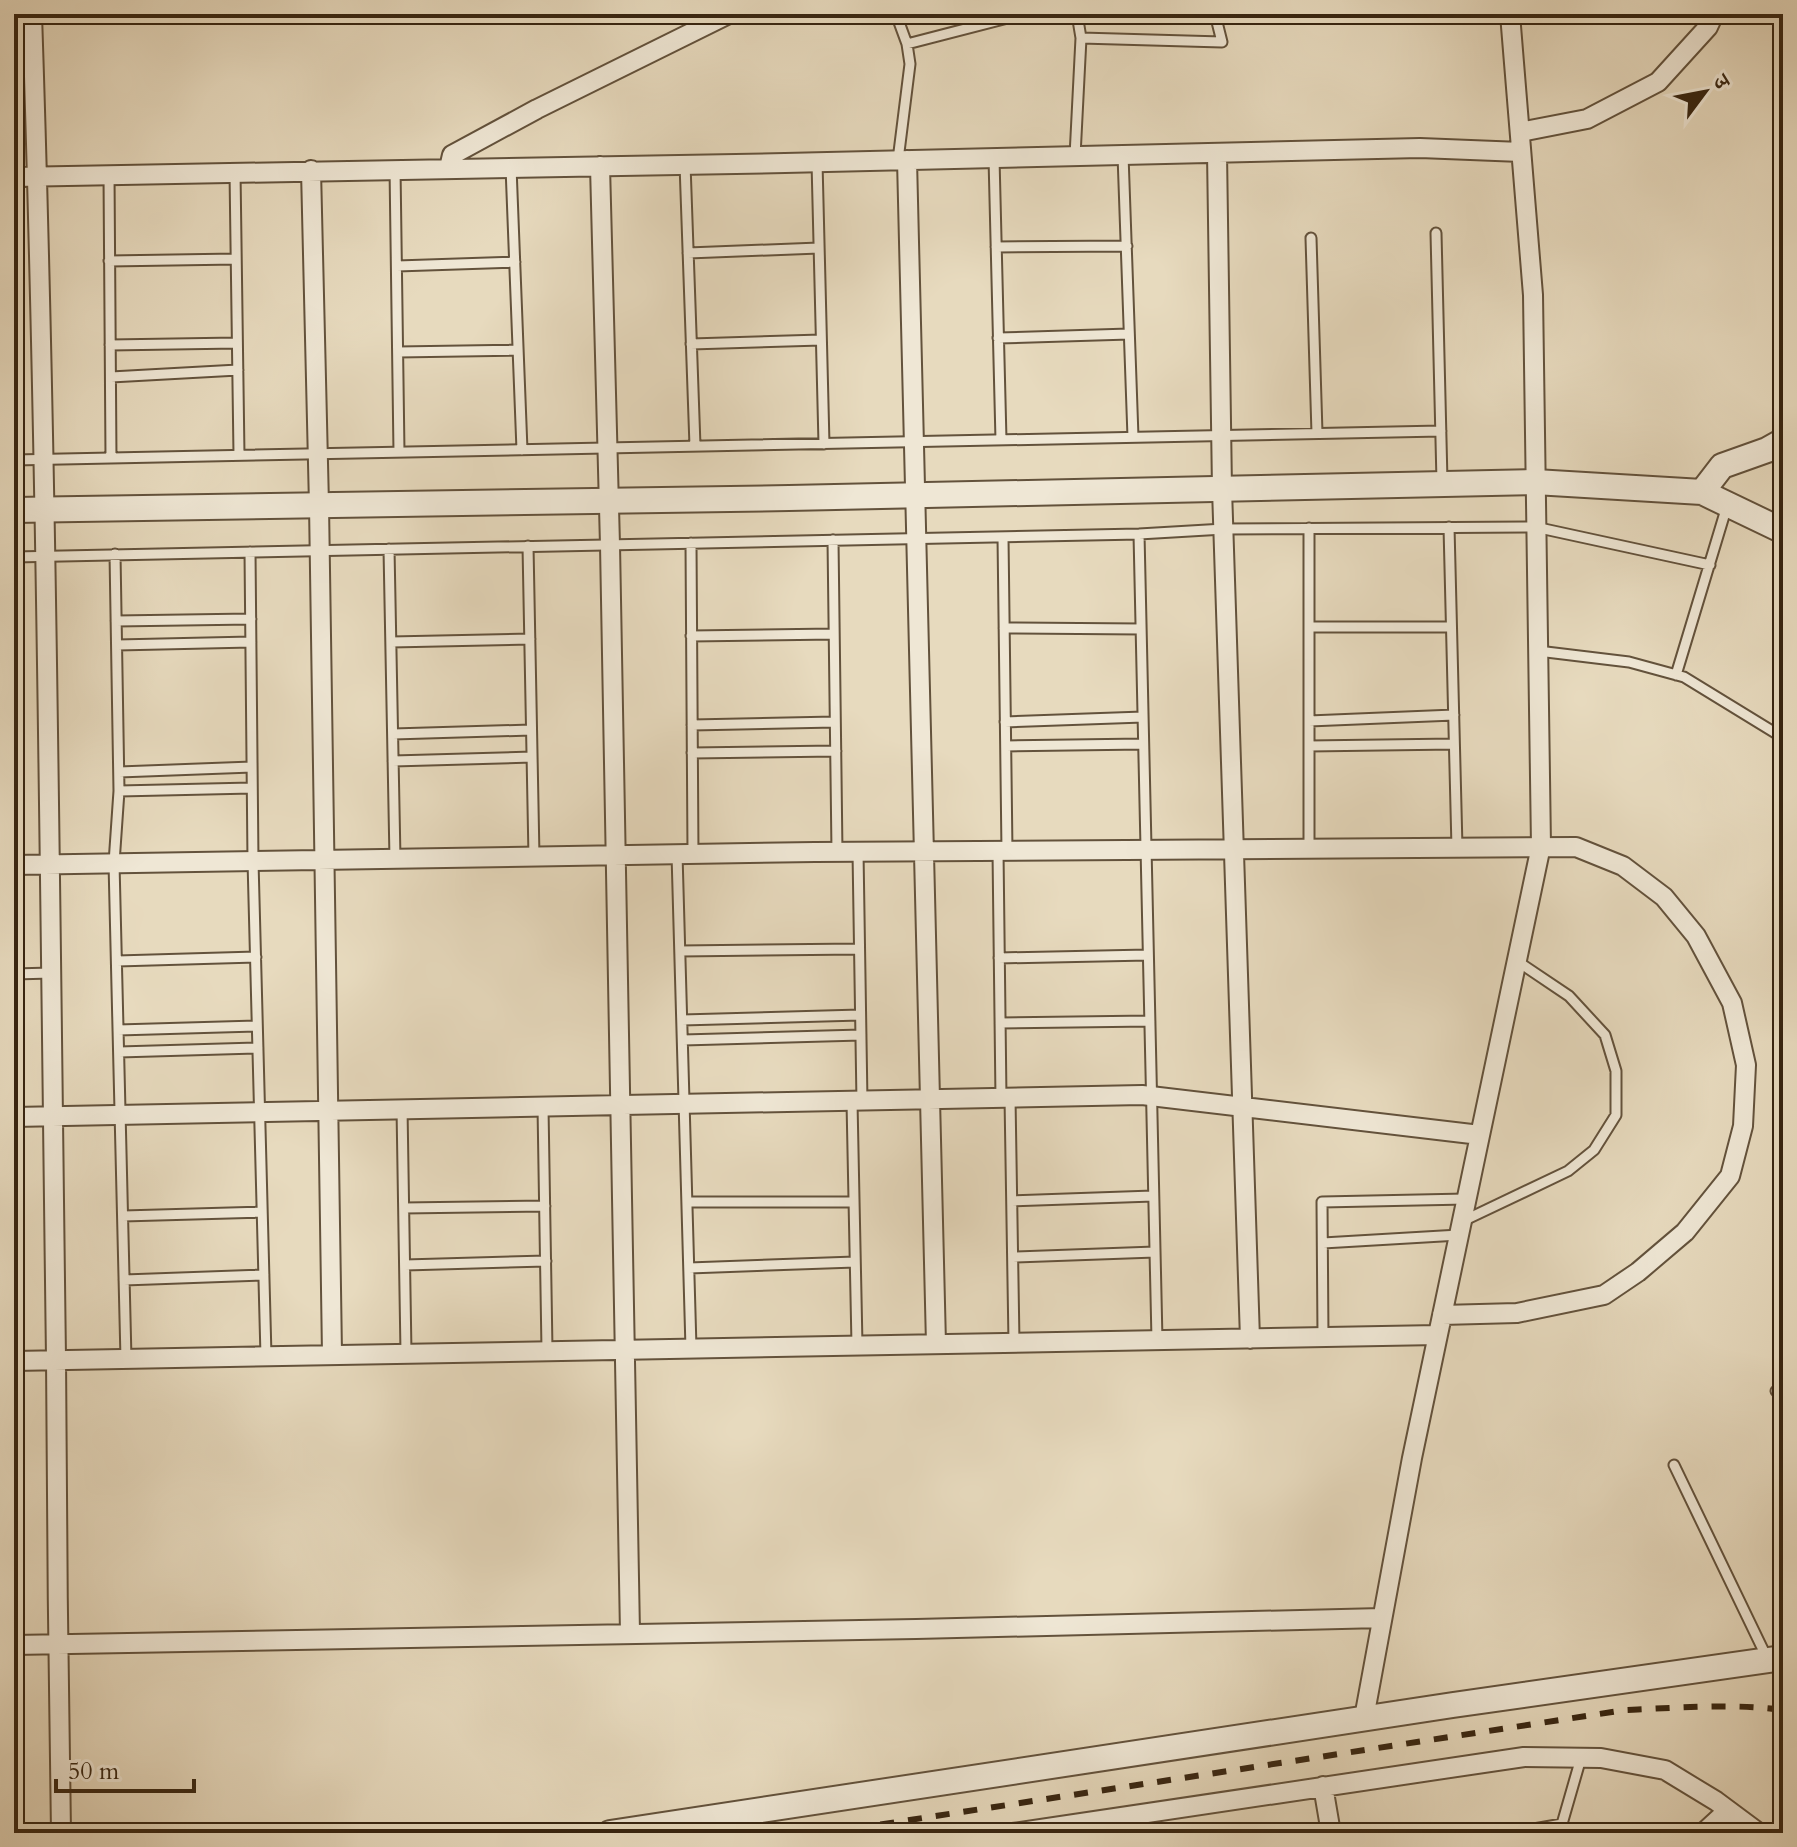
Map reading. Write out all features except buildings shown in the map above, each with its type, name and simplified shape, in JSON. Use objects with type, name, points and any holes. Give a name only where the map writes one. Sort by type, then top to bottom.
[{"type":"street","points":[[32,14],[51,864],[61,1833]]},
{"type":"street","points":[[449,168],[452,155],[537,109],[729,14]]},
{"type":"street","points":[[1364,1718],[1442,1315],[1541,846],[1533,295],[1510,14]]},
{"type":"street","points":[[1520,132],[1587,119],[1658,82],[1708,27],[1714,14]]},
{"type":"street","points":[[14,177],[1420,148],[1521,152]]},
{"type":"street","points":[[1217,153],[1222,489],[1250,1339]]},
{"type":"street","points":[[902,160],[915,442],[936,1344]]},
{"type":"street","points":[[600,166],[630,1633]]},
{"type":"street","points":[[311,170],[332,1354]]},
{"type":"street","points":[[1702,492],[1722,466],[1783,441]]},
{"type":"street","points":[[14,510],[1535,482],[1702,492],[1783,531]]},
{"type":"street","points":[[14,865],[837,852],[1576,847],[1623,866],[1664,897],[1696,936],[1732,1003],[1746,1065],[1743,1126],[1730,1176],[1685,1232],[1638,1272],[1604,1295],[1517,1313],[1442,1315]]},
{"type":"street","points":[[14,1117],[1151,1097],[1480,1135]]},
{"type":"street","points":[[14,1361],[1438,1335]]},
{"type":"street","points":[[14,1645],[1382,1618]]},
{"type":"street","points":[[610,1833],[1364,1718],[1776,1659]]},
{"type":"street","points":[[1013,1833],[1135,1824],[1323,1786],[1524,1757],[1601,1758],[1665,1770],[1759,1833]]},
{"type":"street","points":[[1323,1786],[1331,1833]]},
{"type":"street","points":[[1703,1833],[1728,1810]]},
{"type":"lane","points":[[896,14],[907,44],[910,64],[902,160]]},
{"type":"lane","points":[[907,44],[1023,14]]},
{"type":"lane","points":[[1075,156],[1081,38],[1077,14]]},
{"type":"lane","points":[[1081,38],[1222,42],[1215,14]]},
{"type":"lane","points":[[1123,155],[1133,437]]},
{"type":"lane","points":[[994,158],[1001,440]]},
{"type":"lane","points":[[817,162],[824,444]]},
{"type":"lane","points":[[685,164],[695,446]]},
{"type":"lane","points":[[511,167],[522,450]]},
{"type":"lane","points":[[395,168],[399,452]]},
{"type":"lane","points":[[235,172],[239,455]]},
{"type":"lane","points":[[109,174],[111,458]]},
{"type":"lane","points":[[1436,233],[1442,484]]},
{"type":"lane","points":[[1311,238],[1317,433]]},
{"type":"lane","points":[[996,247],[1127,246]]},
{"type":"lane","points":[[688,253],[819,248]]},
{"type":"lane","points":[[109,261],[236,259]]},
{"type":"lane","points":[[397,266],[515,262]]},
{"type":"lane","points":[[998,338],[1129,334]]},
{"type":"lane","points":[[691,344],[821,340]]},
{"type":"lane","points":[[110,345],[237,343]]},
{"type":"lane","points":[[398,352],[518,350]]},
{"type":"lane","points":[[111,377],[238,370]]},
{"type":"lane","points":[[14,460],[1441,431]]},
{"type":"lane","points":[[1676,675],[1728,504]]},
{"type":"lane","points":[[1449,527],[1457,849]]},
{"type":"lane","points":[[14,557],[1139,534],[1224,529],[1535,527],[1710,565]]},
{"type":"lane","points":[[1309,528],[1309,850]]},
{"type":"lane","points":[[1139,534],[1157,1340]]},
{"type":"lane","points":[[1003,537],[1006,746],[999,958],[1000,1023],[1012,1201],[1014,1342]]},
{"type":"lane","points":[[833,540],[837,852]]},
{"type":"lane","points":[[691,543],[692,753],[680,951],[691,1348]]},
{"type":"lane","points":[[528,546],[534,857]]},
{"type":"lane","points":[[389,549],[395,859]]},
{"type":"lane","points":[[250,552],[253,861],[266,1356]]},
{"type":"lane","points":[[115,554],[119,791],[114,863],[126,1359]]},
{"type":"lane","points":[[116,621],[251,619]]},
{"type":"lane","points":[[1309,627],[1451,627]]},
{"type":"lane","points":[[1004,628],[1141,629]]},
{"type":"lane","points":[[691,636],[834,634]]},
{"type":"lane","points":[[391,642],[530,639]]},
{"type":"lane","points":[[117,645],[251,642]]},
{"type":"lane","points":[[1538,651],[1629,662],[1684,677],[1777,734],[1783,742]]},
{"type":"lane","points":[[1309,721],[1454,715]]},
{"type":"lane","points":[[1005,722],[1143,717]]},
{"type":"lane","points":[[692,725],[835,722]]},
{"type":"lane","points":[[393,734],[531,730]]},
{"type":"lane","points":[[1006,746],[1143,744]]},
{"type":"lane","points":[[1309,746],[1454,744]]},
{"type":"lane","points":[[692,753],[836,751]]},
{"type":"lane","points":[[393,761],[532,757]]},
{"type":"lane","points":[[119,772],[252,767]]},
{"type":"lane","points":[[119,791],[252,788]]},
{"type":"lane","points":[[857,1345],[854,1202],[861,1035],[858,852]]},
{"type":"lane","points":[[680,951],[859,949]]},
{"type":"lane","points":[[999,958],[1148,955]]},
{"type":"lane","points":[[117,961],[256,957]]},
{"type":"lane","points":[[1323,1243],[1460,1228],[1568,1171],[1594,1150],[1616,1115],[1616,1071],[1605,1035],[1569,996],[1517,961]]},
{"type":"lane","points":[[14,974],[51,973]]},
{"type":"lane","points":[[682,1020],[860,1015]]},
{"type":"lane","points":[[1000,1023],[1150,1021]]},
{"type":"lane","points":[[118,1030],[257,1026]]},
{"type":"lane","points":[[683,1040],[861,1035]]},
{"type":"lane","points":[[119,1052],[258,1048]]},
{"type":"lane","points":[[543,1107],[547,1350]]},
{"type":"lane","points":[[402,1108],[406,1353]]},
{"type":"lane","points":[[1012,1201],[1153,1196]]},
{"type":"lane","points":[[1323,1337],[1322,1202],[1466,1199]]},
{"type":"lane","points":[[688,1202],[854,1202]]},
{"type":"lane","points":[[404,1208],[545,1206]]},
{"type":"lane","points":[[123,1216],[262,1212]]},
{"type":"lane","points":[[1013,1257],[1155,1252]]},
{"type":"lane","points":[[405,1265],[546,1261]]},
{"type":"lane","points":[[689,1268],[855,1262]]},
{"type":"lane","points":[[124,1280],[264,1275]]},
{"type":"lane","points":[[1674,1465],[1776,1659]]},
{"type":"lane","points":[[1511,1833],[1562,1824],[1581,1758]]},
{"type":"railway","points":[[825,1833],[1625,1710],[1724,1706],[1783,1710]]}]
